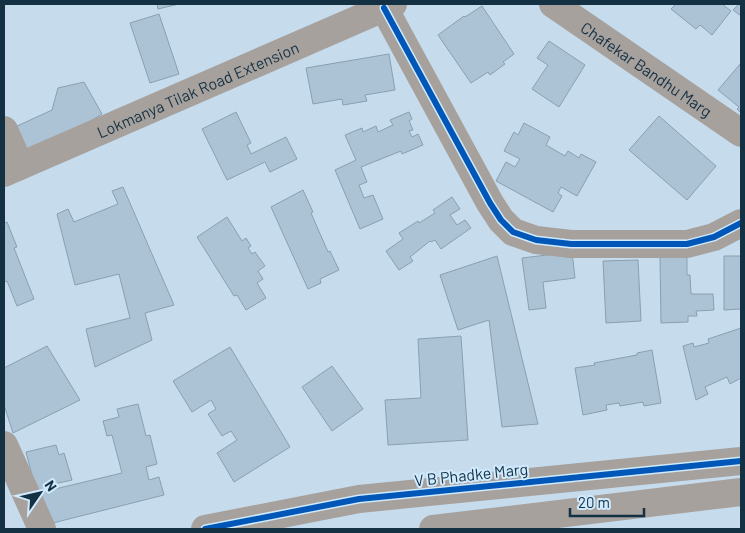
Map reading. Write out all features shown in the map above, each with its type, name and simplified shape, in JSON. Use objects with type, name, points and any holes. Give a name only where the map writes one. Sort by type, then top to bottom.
[{"type":"street","name":"Chafekar Bandhu Marg","points":[[553,4],[741,133]]},
{"type":"street","name":"Lokmanya Tilak Road Extension","points":[[12,170],[388,6]]},
{"type":"street","points":[[388,6],[490,202],[501,220],[513,232],[536,240],[571,244],[687,244],[714,237],[741,223]]},
{"type":"street","points":[[4,130],[12,170]]},
{"type":"street","points":[[4,445],[42,529]]},
{"type":"street","name":"V B Phadke Marg","points":[[205,529],[359,499],[741,461]]},
{"type":"street","points":[[433,529],[741,492]]},
{"type":"building","points":[[157,4],[179,4],[158,9]]},
{"type":"building","points":[[673,4],[722,4],[731,11],[712,35],[700,25],[696,29],[671,9],[675,5]]},
{"type":"building","points":[[741,4],[741,16],[733,10]]},
{"type":"building","points":[[482,6],[514,54],[503,62],[505,64],[490,75],[488,72],[471,83],[438,35],[464,16]]},
{"type":"building","points":[[159,14],[179,74],[150,83],[130,23]]},
{"type":"building","points":[[549,41],[585,65],[559,107],[532,89],[548,65],[537,58]]},
{"type":"building","points":[[389,54],[395,90],[365,95],[367,101],[343,105],[342,99],[313,104],[306,68]]},
{"type":"building","points":[[741,63],[741,113],[737,109],[739,107],[718,90]]},
{"type":"building","points":[[84,82],[102,114],[29,158],[15,127],[52,110],[58,88]]},
{"type":"building","points":[[236,112],[251,143],[247,145],[251,154],[286,137],[297,159],[270,172],[265,162],[227,180],[202,129]]},
{"type":"building","points":[[409,112],[412,119],[409,121],[413,130],[409,131],[412,137],[418,134],[423,145],[402,154],[401,151],[361,167],[367,182],[359,185],[364,198],[373,195],[383,219],[360,229],[335,170],[356,160],[345,135],[362,128],[363,132],[376,126],[378,132],[393,125],[390,120]]},
{"type":"building","points":[[659,116],[716,166],[687,200],[629,150]]},
{"type":"building","points":[[524,123],[550,137],[546,145],[565,156],[568,151],[579,158],[581,154],[596,162],[577,196],[561,187],[558,193],[562,196],[553,212],[496,181],[506,162],[515,167],[520,159],[504,151],[514,132],[518,135]]},
{"type":"building","points":[[123,187],[174,305],[145,313],[152,340],[95,367],[86,329],[130,318],[119,274],[75,285],[57,214],[68,209],[74,222],[118,204],[112,191]]},
{"type":"building","points":[[303,190],[328,252],[330,251],[339,270],[320,279],[321,283],[308,289],[271,207]]},
{"type":"building","points":[[452,197],[460,209],[450,215],[457,225],[465,220],[471,228],[441,249],[435,240],[430,241],[410,257],[413,261],[399,270],[386,251],[403,239],[399,233],[435,213],[433,210]]},
{"type":"building","points":[[227,217],[242,241],[246,238],[251,246],[248,248],[252,254],[255,252],[265,266],[258,271],[263,279],[257,283],[266,298],[246,310],[237,295],[234,296],[197,237]]},
{"type":"building","points":[[7,222],[17,247],[14,248],[34,299],[17,306],[7,281],[4,282],[4,223]]},
{"type":"building","points":[[572,252],[575,278],[543,282],[546,308],[529,310],[522,258]]},
{"type":"building","points":[[687,255],[687,275],[690,275],[691,294],[713,294],[714,310],[696,311],[697,316],[688,316],[688,322],[661,323],[660,256]]},
{"type":"building","points":[[497,256],[538,424],[502,427],[489,320],[458,330],[440,275]]},
{"type":"building","points":[[724,256],[741,256],[741,309],[724,310]]},
{"type":"building","points":[[638,260],[641,321],[606,323],[603,261]]},
{"type":"building","points":[[741,328],[741,378],[730,384],[727,377],[705,387],[708,394],[696,400],[683,346],[693,343],[694,347],[709,343],[708,339]]},
{"type":"building","points":[[461,336],[468,440],[388,445],[385,400],[421,398],[418,339]]},
{"type":"building","points":[[47,346],[80,400],[13,433],[4,405],[4,368]]},
{"type":"building","points":[[230,347],[290,447],[234,482],[217,453],[237,440],[231,431],[222,436],[208,414],[216,409],[211,400],[192,412],[173,381]]},
{"type":"building","points":[[652,350],[661,403],[644,406],[643,402],[620,406],[619,403],[606,405],[607,410],[583,415],[575,368],[595,365],[594,363],[637,355],[637,353]]},
{"type":"building","points":[[332,366],[363,409],[332,431],[302,387]]},
{"type":"building","points":[[138,404],[146,436],[150,435],[157,464],[146,467],[149,480],[159,477],[164,495],[45,525],[26,452],[56,445],[59,455],[64,453],[72,480],[54,484],[55,489],[122,473],[112,435],[107,436],[103,421],[119,417],[117,409]]},
{"type":"cycle path","points":[[384,8],[490,203],[501,220],[513,232],[536,240],[571,244],[687,244],[714,237],[741,223]]},
{"type":"cycle path","points":[[205,529],[359,499],[741,461]]}]
